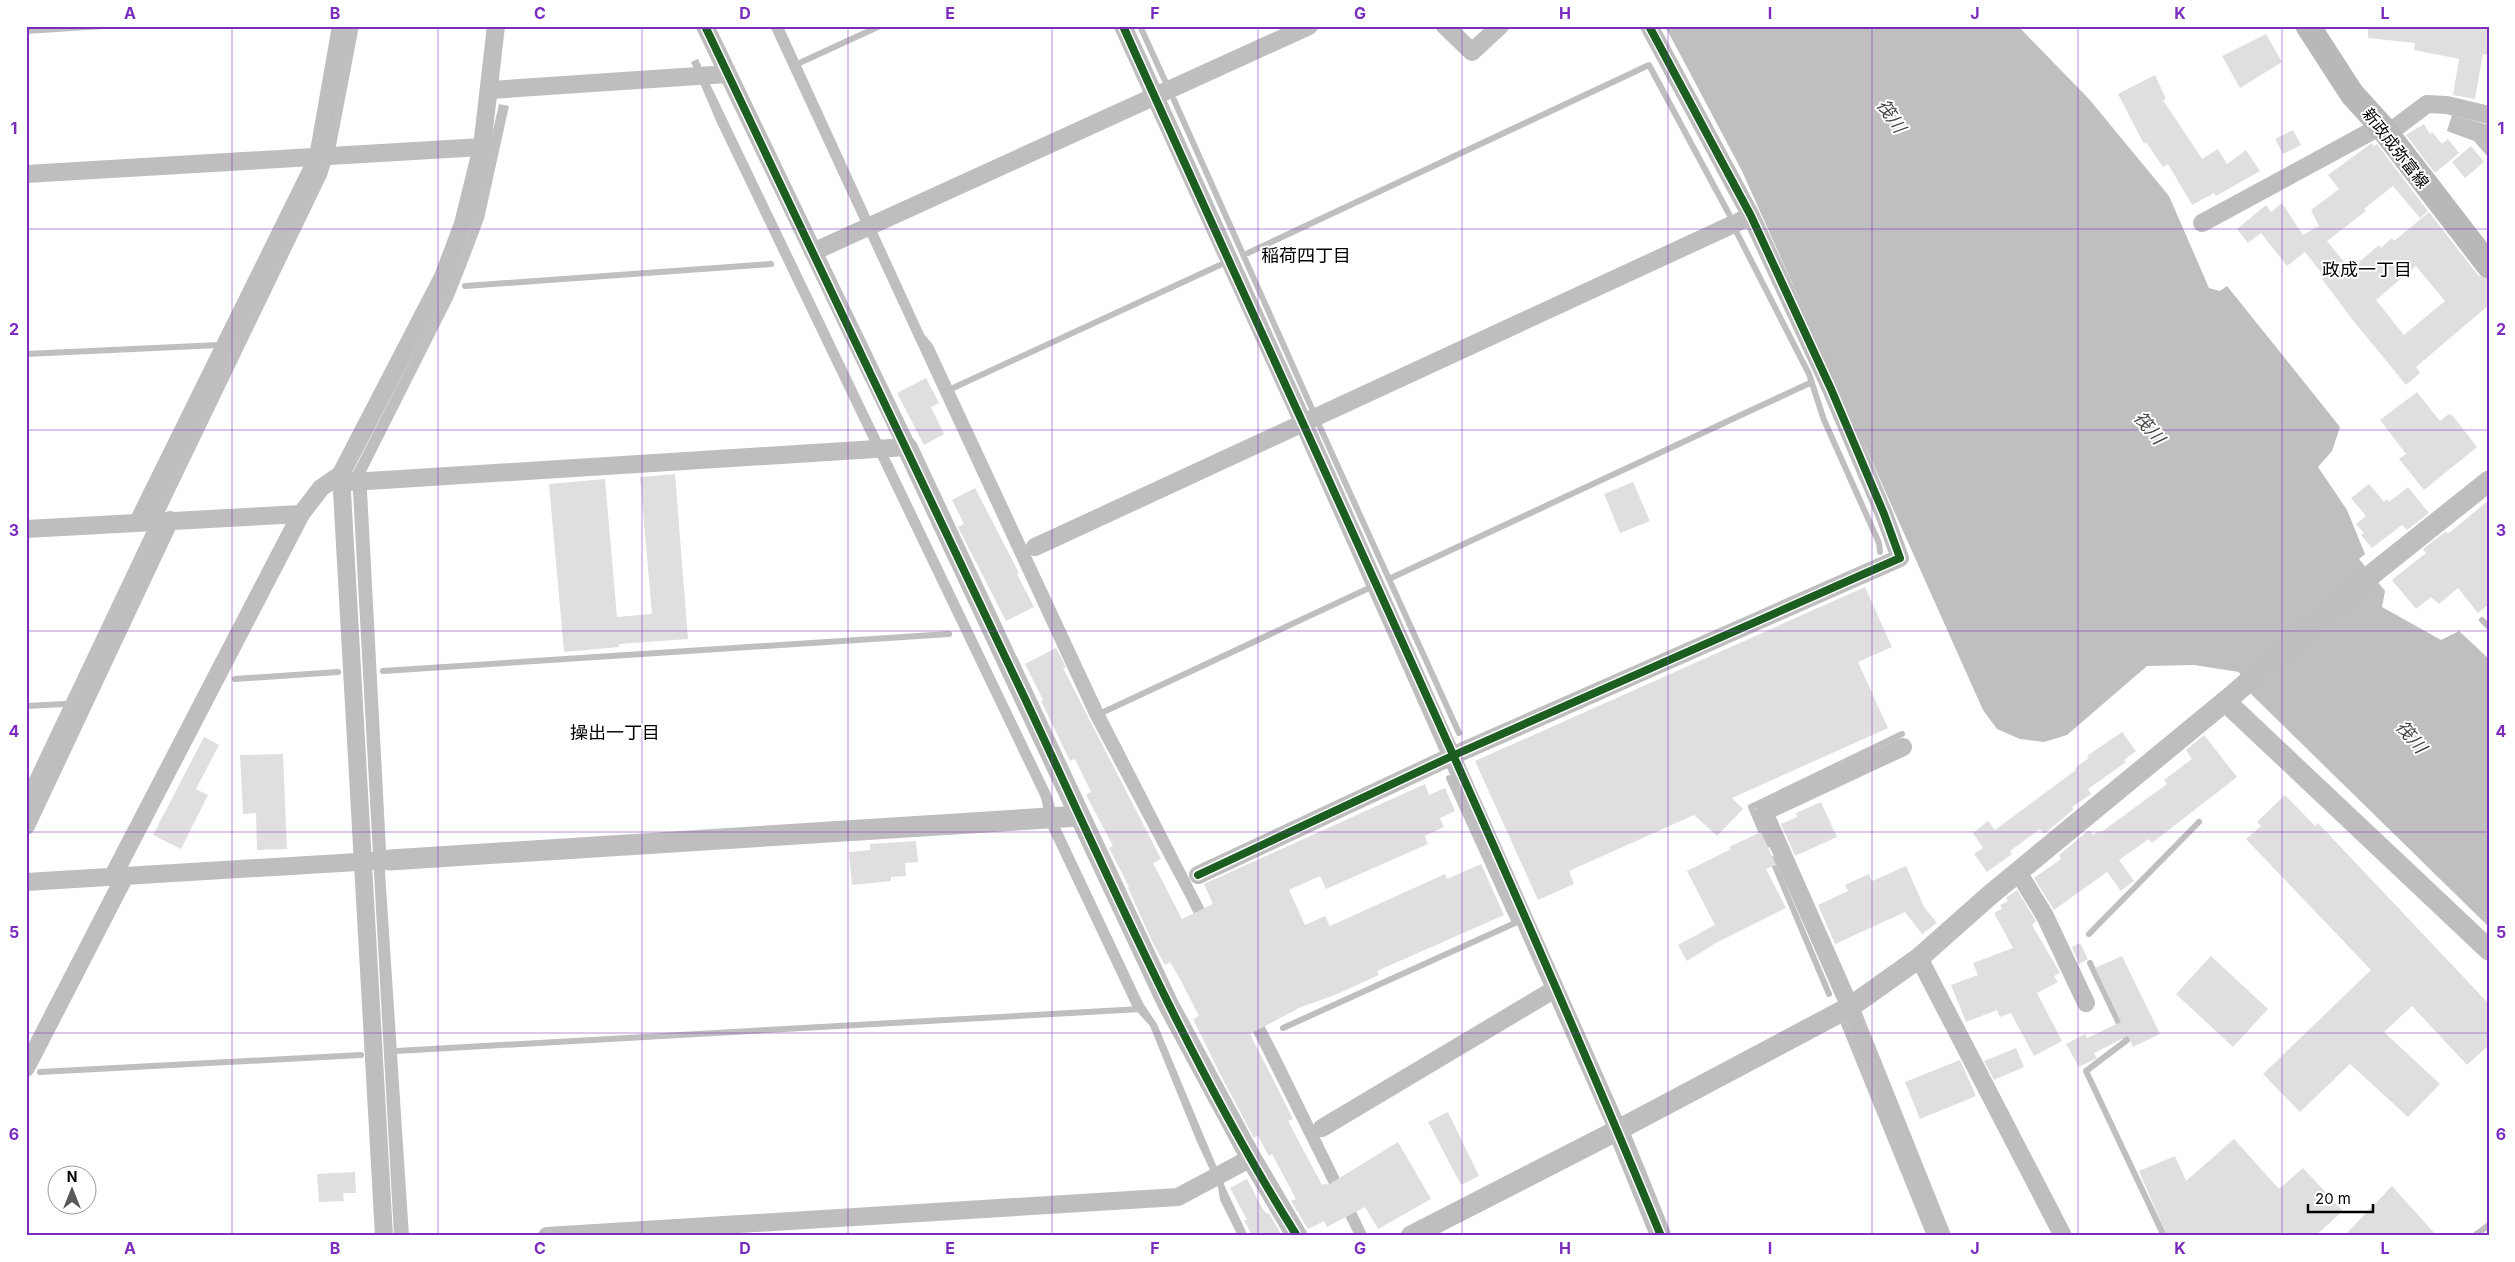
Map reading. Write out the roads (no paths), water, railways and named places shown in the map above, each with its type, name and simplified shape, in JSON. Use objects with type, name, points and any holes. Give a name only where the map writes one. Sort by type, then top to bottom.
[{"type":"main road","name":"新政成弥富線","points":[[2308,26],[2352,94],[2383,130],[2489,266]]},
{"type":"street","points":[[141,522],[326,156],[341,26]]},
{"type":"street","points":[[384,1236],[374,861],[353,479],[443,277],[463,224],[482,147],[491,90],[496,26]]},
{"type":"street","points":[[705,26],[813,252],[899,447],[1072,816],[1168,1004],[1251,1158],[1297,1236]]},
{"type":"street","points":[[1123,26],[1452,756],[1618,1130],[1661,1236]]},
{"type":"street","points":[[813,252],[1310,26]]},
{"type":"street","points":[[1444,26],[1472,52],[1500,26]]},
{"type":"street","points":[[1198,874],[1452,756],[1900,558],[1884,514],[1831,389],[1751,216],[1649,26]]},
{"type":"street","points":[[491,90],[728,74]]},
{"type":"street","points":[[2202,223],[2383,130],[2427,104],[2447,105],[2489,115]]},
{"type":"street","points":[[26,174],[482,147]]},
{"type":"street","points":[[1035,547],[1751,216]]},
{"type":"street","points":[[26,1068],[119,876],[301,514],[321,488],[353,479],[899,447]]},
{"type":"street","points":[[1412,1236],[1618,1130],[1850,1007],[1919,958],[2018,872],[2230,698],[2376,571],[2489,480]]},
{"type":"street","points":[[26,530],[301,514]]},
{"type":"street","points":[[26,826],[167,521]]},
{"type":"street","points":[[2230,698],[2489,950]]},
{"type":"street","points":[[1903,747],[1764,812],[1850,1007],[1942,1236]]},
{"type":"street","points":[[26,882],[1072,816]]},
{"type":"street","points":[[2018,872],[2045,916],[2086,1003]]},
{"type":"street","points":[[1919,958],[2063,1236]]},
{"type":"street","points":[[1322,1128],[1555,989]]},
{"type":"street","points":[[547,1236],[1178,1197],[1251,1158]]},
{"type":"water","points":[[349,26],[359,26],[336,146],[327,176],[166,510],[26,809],[26,785],[146,532],[152,511],[319,174]]},
{"type":"water","points":[[770,26],[783,26],[924,334],[933,345],[1104,712],[1283,1062],[1368,1236],[1355,1236],[1184,894],[1090,717]]},
{"type":"water","name":"筏川","points":[[1665,26],[2018,26],[2089,99],[2169,196],[2209,288],[2220,291],[2227,286],[2340,427],[2332,451],[2318,467],[2347,510],[2365,554],[2359,559],[2385,591],[2382,607],[2441,640],[2459,631],[2489,659],[2489,927],[2250,693],[2239,672],[2194,665],[2147,666],[2067,735],[2044,742],[2020,739],[1997,729],[1983,710],[1742,171]]},
{"type":"water","points":[[698,59],[1052,796],[1060,827],[1143,1003],[1157,1024],[1226,1189],[1248,1236],[1238,1236],[1220,1200],[1218,1187],[1197,1142],[1150,1026],[1132,1006],[1048,828],[1041,798],[717,123],[691,62]]},
{"type":"water","points":[[499,104],[509,106],[484,219],[453,299],[366,472],[386,850],[385,872],[409,1236],[394,1236],[352,474],[451,280],[471,228]]},
{"type":"water","points":[[2452,115],[2489,125],[2489,158],[2474,141],[2447,131]]},
{"type":"waterway","points":[[26,31],[103,26]]},
{"type":"waterway","points":[[795,65],[880,26]]},
{"type":"waterway","points":[[1140,26],[1166,83]]},
{"type":"waterway","points":[[1248,253],[1649,65],[1729,214]]},
{"type":"waterway","points":[[1174,100],[1313,411]]},
{"type":"waterway","points":[[1737,233],[1809,374],[1824,420],[1879,543],[1880,552]]},
{"type":"waterway","points":[[465,286],[771,264]]},
{"type":"waterway","points":[[953,388],[1220,265]]},
{"type":"waterway","points":[[26,354],[219,345]]},
{"type":"waterway","points":[[1391,578],[1812,382]]},
{"type":"waterway","points":[[1319,425],[1459,733]]},
{"type":"waterway","points":[[1097,715],[1367,589]]},
{"type":"waterway","points":[[2482,620],[2489,627]]},
{"type":"waterway","points":[[383,671],[949,634]]},
{"type":"waterway","points":[[235,679],[338,672]]},
{"type":"waterway","points":[[26,706],[65,704]]},
{"type":"waterway","points":[[1767,845],[1751,807],[1902,734]]},
{"type":"waterway","points":[[1283,1028],[1515,923],[1449,778]]},
{"type":"waterway","points":[[2089,934],[2199,822]]},
{"type":"waterway","points":[[1772,859],[1829,994]]},
{"type":"waterway","points":[[2090,963],[2127,1040],[2086,1071],[2164,1236]]},
{"type":"waterway","points":[[396,1051],[1141,1009]]},
{"type":"waterway","points":[[1844,1024],[1930,1236]]},
{"type":"waterway","points":[[40,1072],[361,1055]]},
{"type":"waterway","points":[[2474,1236],[2489,1225]]},
{"type":"district","name":"稲荷四丁目","points":[[1306,256]]},
{"type":"district","name":"政成一丁目","points":[[2367,270]]},
{"type":"district","name":"操出一丁目","points":[[615,733]]}]
